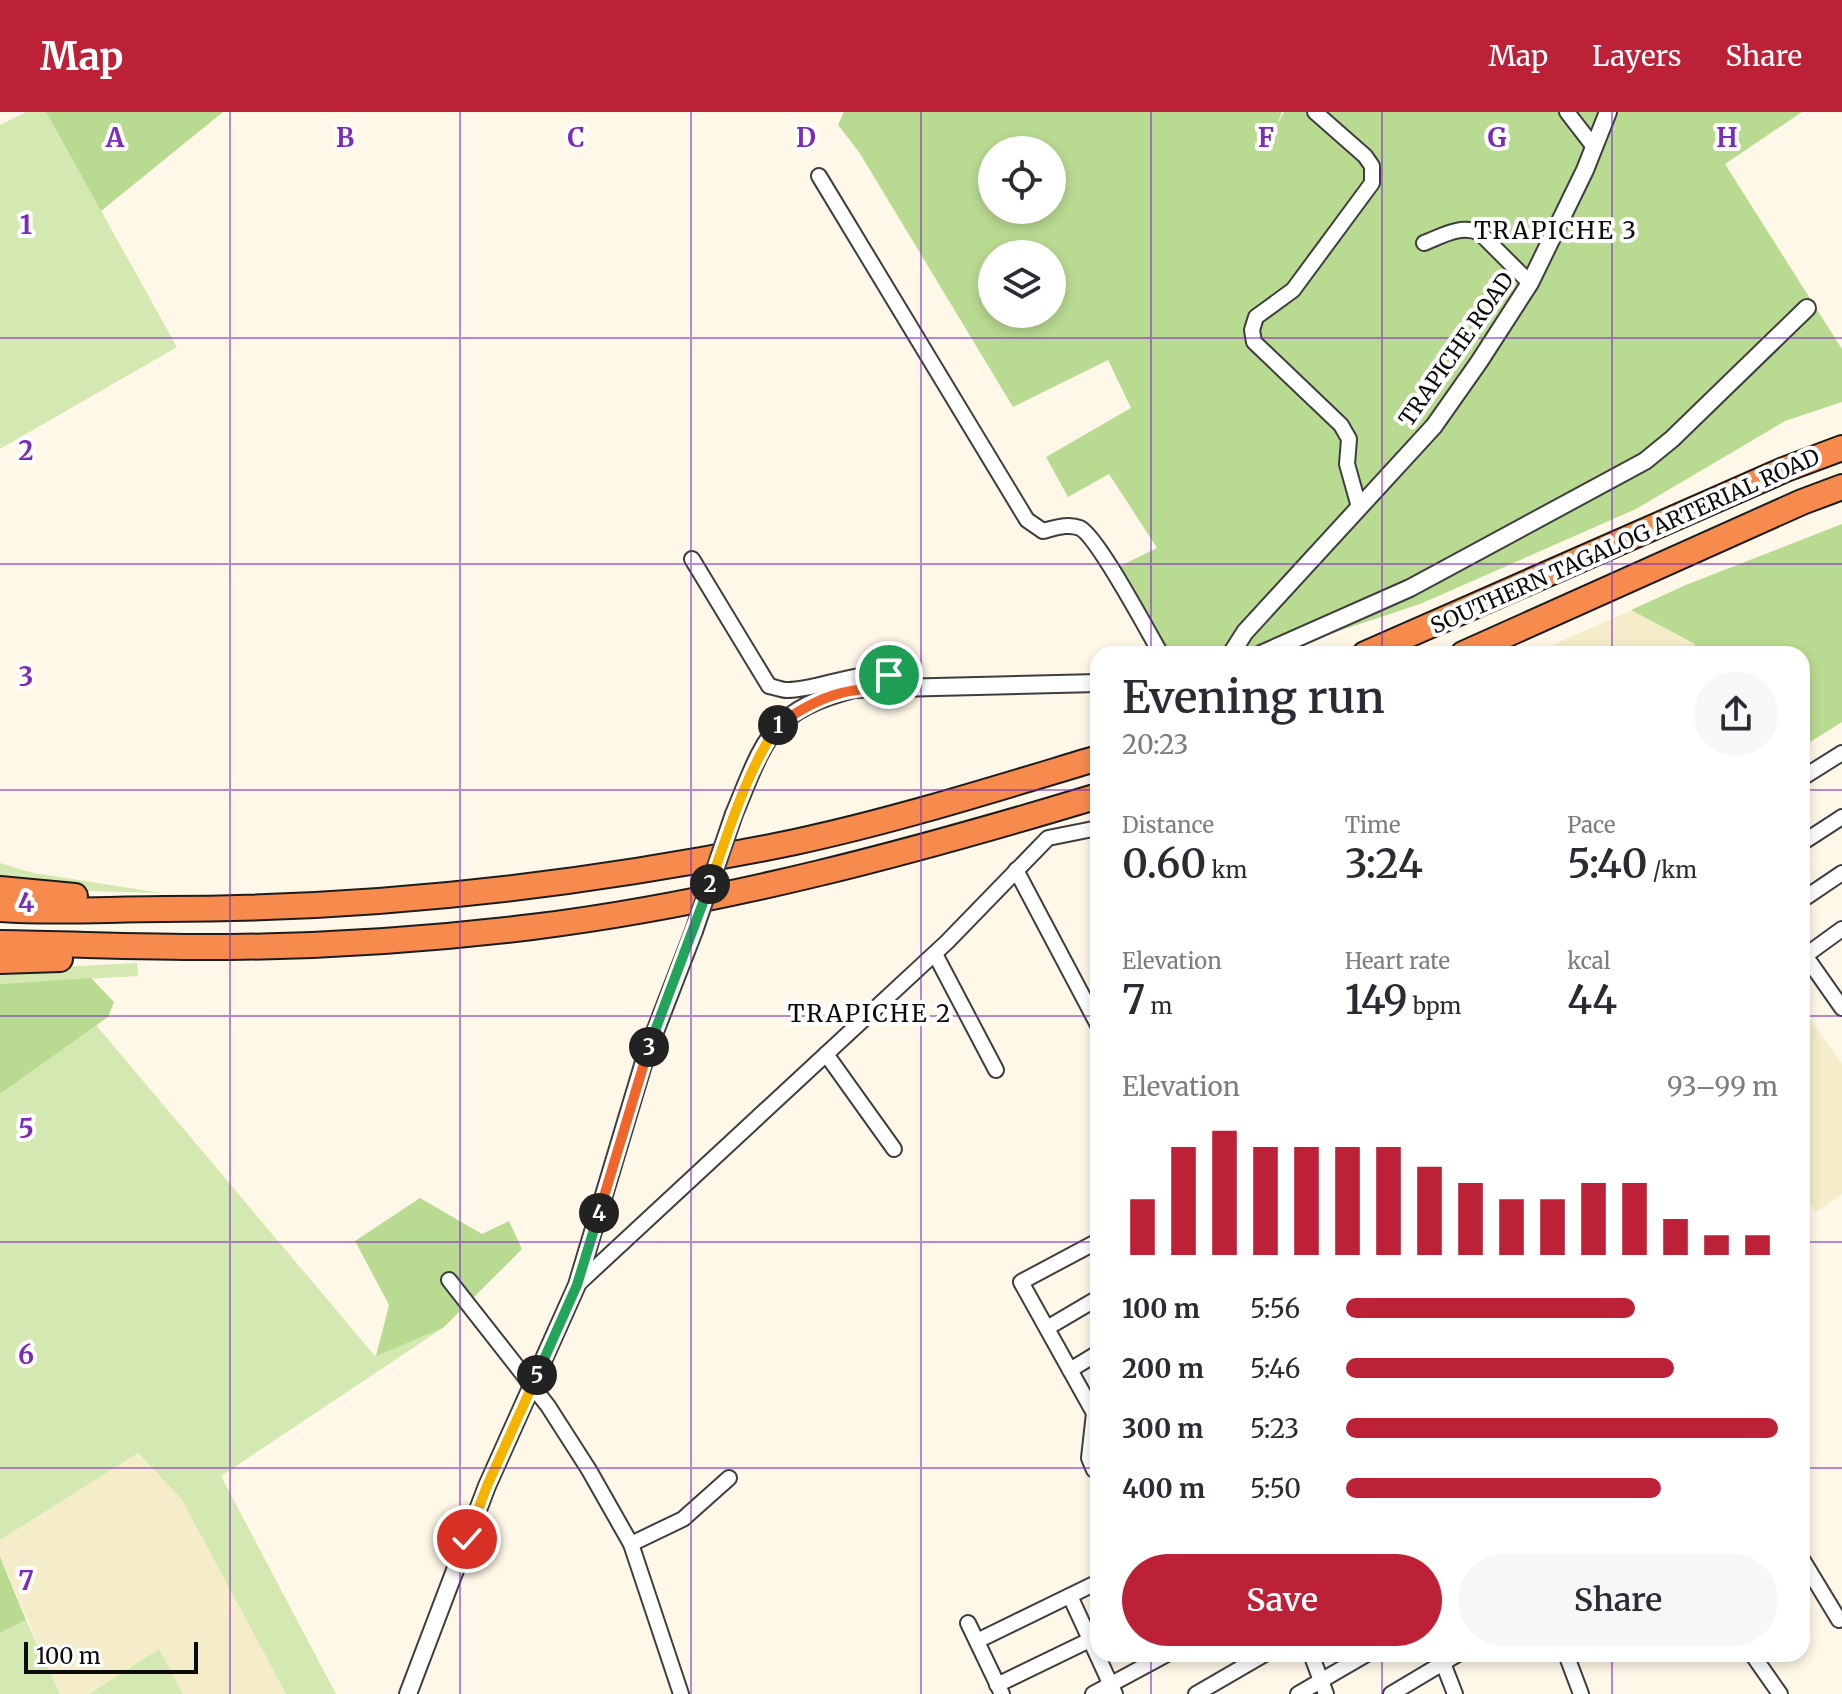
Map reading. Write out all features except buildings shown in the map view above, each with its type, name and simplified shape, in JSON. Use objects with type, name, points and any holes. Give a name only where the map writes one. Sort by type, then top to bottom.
[{"type":"highway","name":"SOUTHERN TAGALOG ARTERIAL ROAD","points":[[1383,646],[1786,469],[1842,448]]},
{"type":"highway","name":"SOUTHERN TAGALOG ARTERIAL ROAD","points":[[1481,646],[1842,487]]},
{"type":"highway","points":[[0,909],[233,909],[410,899],[528,887],[678,864],[797,841],[883,820],[1090,760]]},
{"type":"highway","points":[[0,961],[394,939],[533,927],[804,879],[951,841],[1090,798]]},
{"type":"highway","points":[[0,889],[233,909]]},
{"type":"highway","points":[[0,943],[230,947]]},
{"type":"street","points":[[1315,112],[1365,156],[1372,166],[1372,183],[1293,290],[1256,317],[1252,330],[1254,342],[1341,425],[1349,439],[1347,464],[1359,507]]},
{"type":"street","points":[[1567,112],[1594,147]]},
{"type":"street","name":"TRAPICHE ROAD","points":[[1236,646],[1245,632],[1434,426],[1530,283],[1608,112]]},
{"type":"street","points":[[819,176],[1027,520],[1043,531],[1077,526],[1085,531],[1118,578],[1156,646]]},
{"type":"street","points":[[1424,243],[1463,228],[1472,229],[1480,233],[1530,283]]},
{"type":"street","points":[[1279,646],[1410,588],[1645,461],[1672,439],[1807,308]]},
{"type":"street","points":[[692,559],[769,686],[785,690],[800,689],[858,675],[889,675],[907,679],[914,686]]},
{"type":"street","points":[[408,1694],[487,1486],[577,1285],[646,1055],[694,931],[734,814],[761,750],[777,725],[824,696],[854,689],[1090,683]]},
{"type":"street","points":[[1810,773],[1842,753]]},
{"type":"street","points":[[1810,839],[1839,824]]},
{"type":"street","points":[[577,1285],[935,954],[1048,838],[1090,830]]},
{"type":"street","points":[[1016,870],[1090,1010]]},
{"type":"street","points":[[1810,895],[1842,873]]},
{"type":"street","points":[[1810,950],[1842,929]]},
{"type":"street","points":[[935,954],[996,1070]]},
{"type":"street","points":[[1810,962],[1836,987],[1842,1008]]},
{"type":"street","points":[[826,1054],[894,1149]]},
{"type":"street","points":[[1090,1245],[1021,1282],[1090,1402]]},
{"type":"street","points":[[449,1280],[533,1384],[589,1470],[631,1544],[681,1694]]},
{"type":"street","points":[[1047,1328],[1090,1303]]},
{"type":"street","points":[[1070,1370],[1090,1358]]},
{"type":"street","points":[[631,1544],[683,1519],[729,1478]]},
{"type":"street","points":[[1810,1572],[1839,1620]]},
{"type":"street","points":[[977,1641],[1090,1586]]},
{"type":"street","points":[[1070,1596],[1090,1631]]},
{"type":"street","points":[[968,1623],[1000,1690],[1090,1640]]},
{"type":"street","points":[[1103,1662],[1113,1689]]},
{"type":"street","points":[[1093,1694],[1113,1689],[1155,1662]]},
{"type":"street","points":[[1196,1694],[1251,1662]]},
{"type":"street","points":[[1314,1662],[1324,1688]]},
{"type":"street","points":[[1298,1694],[1324,1688],[1357,1662]]},
{"type":"street","points":[[1569,1662],[1581,1694]]},
{"type":"street","points":[[1758,1662],[1780,1694]]},
{"type":"street","points":[[1391,1694],[1443,1663],[1455,1694]]},
{"type":"shaded area","points":[[1635,609],[1696,645],[1696,646],[1549,646]]},
{"type":"shaded area","points":[[1810,1019],[1842,1064],[1842,1194],[1816,1212],[1810,1202]]},
{"type":"shaded area","points":[[137,1453],[182,1500],[286,1694],[183,1694],[159,1649],[89,1694],[60,1694],[0,1557],[0,1540]]},
{"type":"green space","points":[[26,112],[46,112],[177,347],[0,449],[0,125]]},
{"type":"green space","points":[[46,112],[223,112],[101,211]]},
{"type":"green space","points":[[844,112],[1282,112],[1277,125],[1284,112],[1802,112],[1725,164],[1842,349],[1842,402],[1785,421],[1636,509],[1420,604],[1293,646],[1155,646],[1112,570],[1157,548],[1109,474],[1068,497],[1046,457],[1131,408],[1108,360],[1013,407],[859,152],[838,125]]},
{"type":"green space","points":[[1842,524],[1842,722],[1810,742],[1810,646],[1694,646],[1631,610],[1688,584]]},
{"type":"green space","points":[[0,863],[34,873],[162,893],[48,890],[0,883]]},
{"type":"green space","points":[[137,963],[138,976],[0,984],[0,970]]},
{"type":"green space","points":[[91,978],[114,1002],[108,1017],[0,1094],[0,984]]},
{"type":"green space","points":[[96,1025],[375,1356],[443,1328],[221,1476],[336,1694],[286,1694],[182,1500],[138,1453],[0,1540],[0,1094]]},
{"type":"green space","points":[[420,1198],[482,1234],[509,1221],[522,1249],[443,1328],[376,1356],[389,1305],[355,1241]]},
{"type":"green space","points":[[0,1557],[26,1620],[0,1633]]},
{"type":"green space","points":[[26,1620],[60,1694],[0,1694],[0,1633]]},
{"type":"green space","points":[[159,1649],[183,1694],[89,1694]]},
{"type":"district","name":"TRAPICHE 3","points":[[1556,230]]},
{"type":"district","name":"TRAPICHE 2","points":[[870,1013]]},
{"type":"route","points":[[467,1539],[487,1486],[577,1285],[646,1055],[694,931],[734,814],[761,750],[777,725],[824,696],[854,689],[914,686],[907,679],[889,675]]}]
